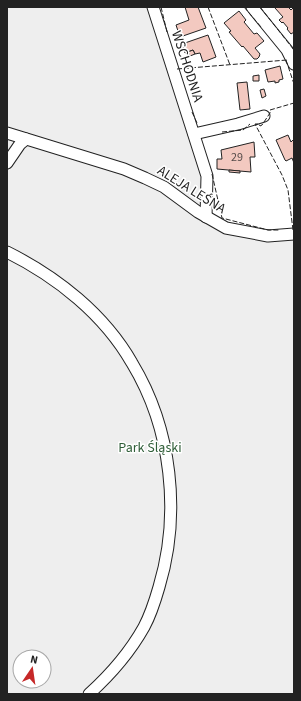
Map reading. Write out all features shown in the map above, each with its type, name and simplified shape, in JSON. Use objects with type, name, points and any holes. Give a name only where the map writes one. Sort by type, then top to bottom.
[{"type":"street","name":"WSCHODNIA","points":[[153,7],[207,176],[206,217]]},
{"type":"street","points":[[252,7],[287,50],[294,64]]},
{"type":"street","points":[[194,134],[238,124],[264,116]]},
{"type":"street","name":"ALEJA LEŚNA","points":[[7,133],[124,169],[145,178],[164,187],[206,217],[226,228],[268,236],[294,234]]},
{"type":"street","points":[[7,162],[20,144],[26,139]]},
{"type":"street","points":[[7,252],[54,280],[91,310],[109,330],[132,362],[145,387],[157,418],[165,450],[170,480],[171,525],[166,560],[157,594],[145,626],[128,651],[108,675],[89,694]]},
{"type":"green space","name":"Park Śląski","points":[[7,7],[148,7],[204,175],[202,208],[225,228],[294,235],[294,694],[7,694]]},
{"type":"building","points":[[185,7],[198,7],[206,28],[180,37],[176,25],[189,20]]},
{"type":"building","points":[[288,7],[291,10],[293,8],[294,9],[294,32],[291,34],[283,22],[282,23],[279,20],[283,17],[275,8]]},
{"type":"building","points":[[239,11],[246,20],[244,22],[254,34],[257,33],[264,41],[255,48],[260,54],[257,59],[254,59],[243,46],[242,47],[229,32],[231,31],[224,23]]},
{"type":"building","points":[[208,35],[216,57],[203,62],[200,53],[195,54],[193,50],[185,53],[182,44]]},
{"type":"building","points":[[193,50],[195,54],[190,56],[188,52]]},
{"type":"building","points":[[280,66],[283,79],[275,83],[275,81],[268,82],[265,70]]},
{"type":"building","points":[[259,75],[259,81],[253,81],[253,76]]},
{"type":"building","points":[[247,82],[250,109],[240,110],[237,83]]},
{"type":"building","points":[[264,89],[266,96],[262,98],[260,90]]},
{"type":"building","points":[[288,135],[291,142],[294,139],[294,163],[292,158],[286,161],[285,160],[276,140]]},
{"type":"building","points":[[254,142],[255,157],[250,157],[251,172],[217,169],[217,159],[222,159],[221,150]]},
{"type":"building","points":[[229,170],[240,171],[240,173],[229,172]]},
{"type":"fence","points":[[161,7],[167,32]]},
{"type":"fence","points":[[208,7],[230,65]]},
{"type":"fence","points":[[244,7],[261,27]]},
{"type":"fence","points":[[260,7],[294,50]]},
{"type":"fence","points":[[286,60],[294,84]]},
{"type":"fence","points":[[177,69],[287,60]]},
{"type":"fence","points":[[293,230],[288,190],[282,175],[255,124],[259,124],[260,126],[262,125],[270,113],[270,110],[294,103]]},
{"type":"fence","points":[[192,112],[197,123]]},
{"type":"fence","points":[[222,132],[243,130],[250,124]]},
{"type":"fence","points":[[212,174],[222,218],[268,230],[279,230]]}]
